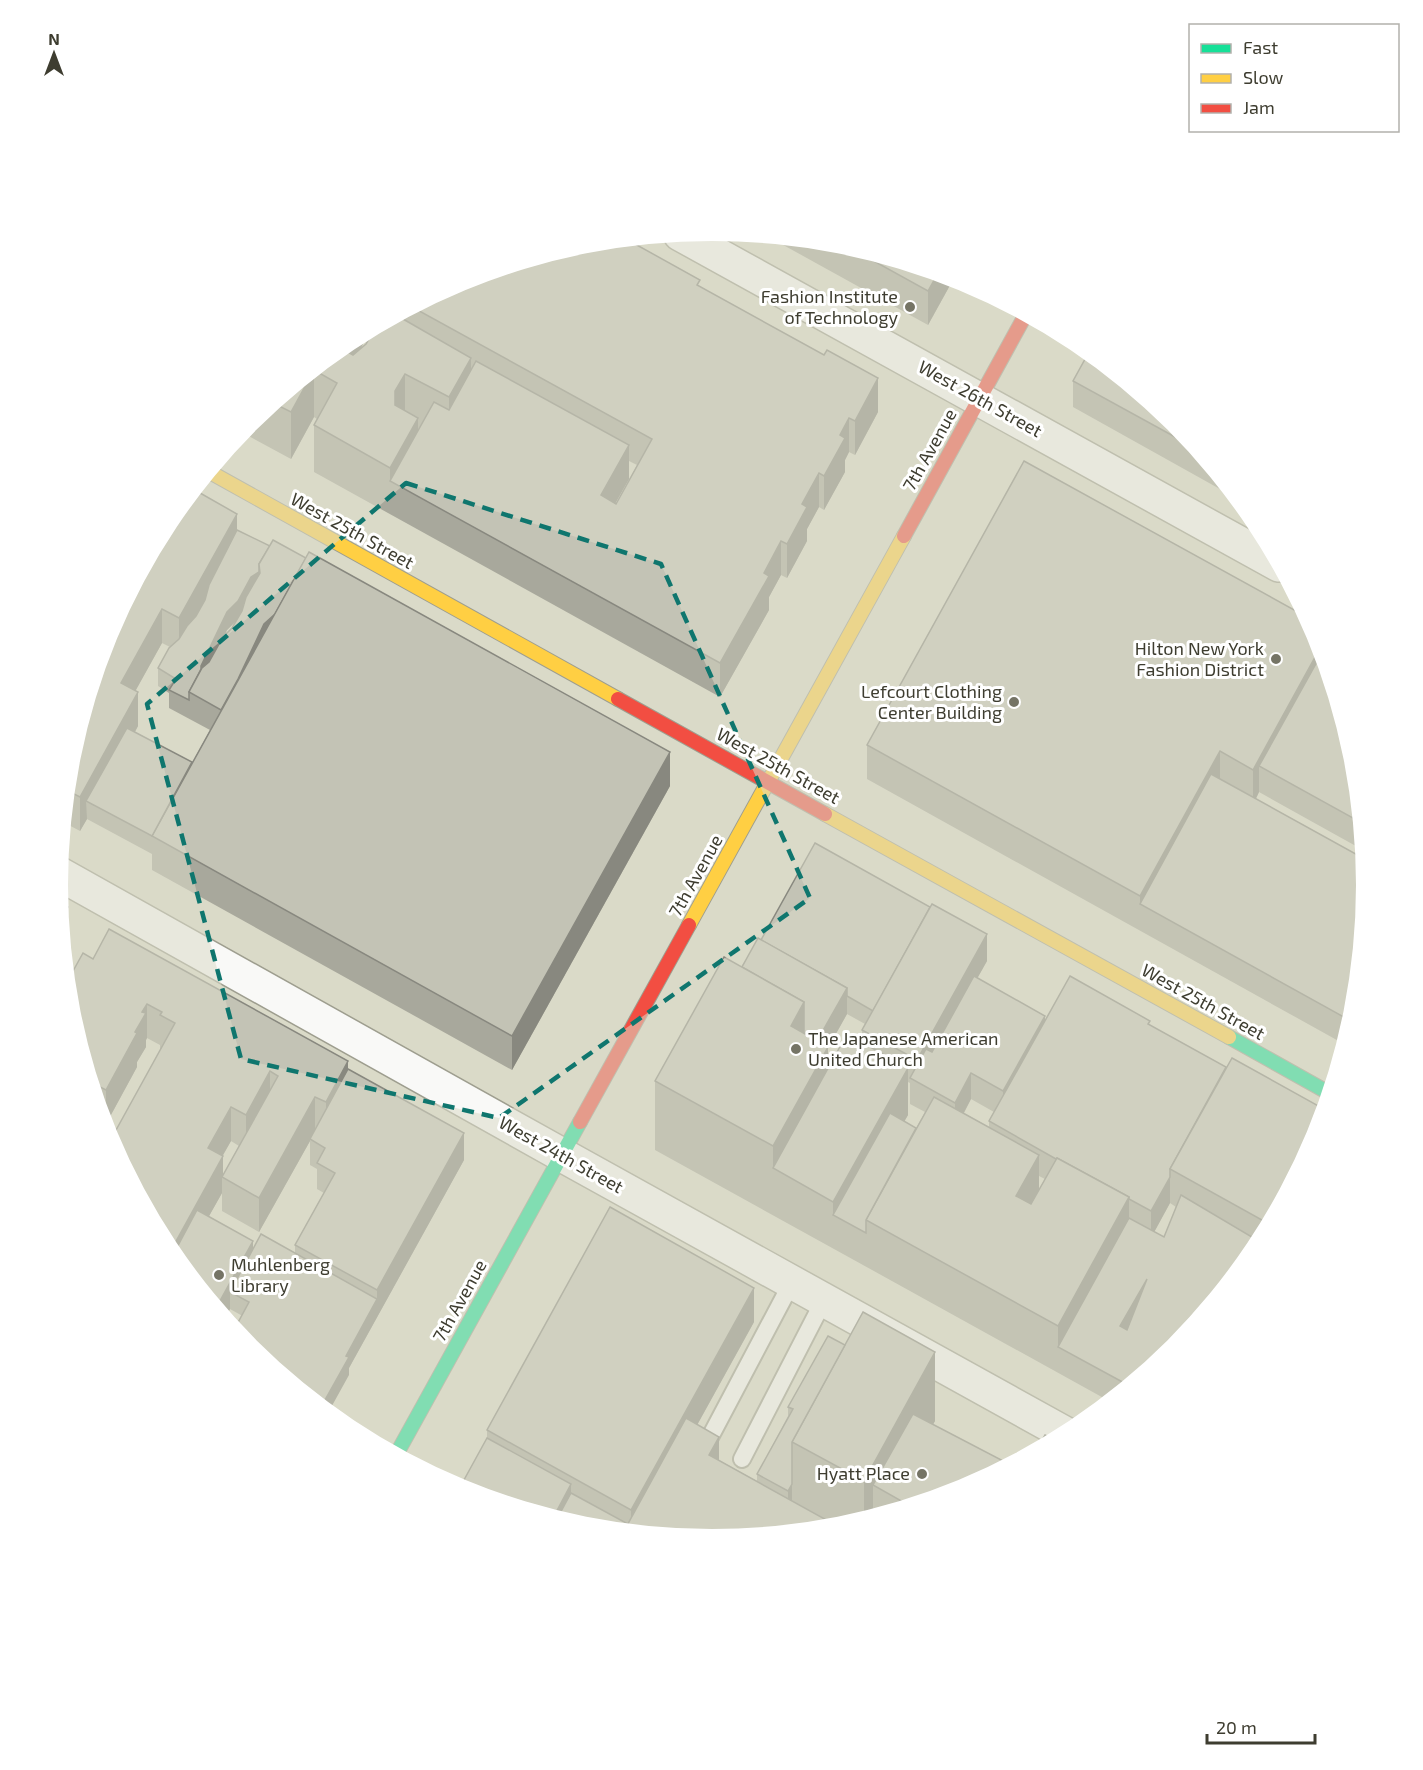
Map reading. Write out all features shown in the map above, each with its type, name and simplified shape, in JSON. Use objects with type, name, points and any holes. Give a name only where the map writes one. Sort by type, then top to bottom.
[{"type":"main road","name":"7th Avenue","points":[[400,1449],[1022,321]]},
{"type":"main road","name":"West 25th Street","points":[[215,475],[1322,1089]]},
{"type":"street","name":"West 26th Street","points":[[694,241],[1266,558]]},
{"type":"street","name":"West 24th Street","points":[[68,879],[1056,1428]]},
{"type":"lane","points":[[708,1441],[792,1282]]},
{"type":"lane","points":[[742,1459],[824,1300]]},
{"type":"highlighted area","points":[[406,483],[661,564],[810,898],[499,1118],[241,1059],[147,704]]},
{"type":"building","points":[[638,246],[700,280],[697,285],[824,355],[827,350],[878,378],[855,421],[849,418],[840,435],[845,438],[824,476],[819,473],[802,504],[807,507],[787,544],[781,541],[764,573],[769,576],[720,663],[390,481],[434,402],[449,410],[476,361],[629,445],[601,495],[616,504],[652,439],[419,311],[504,275],[586,253]]},
{"type":"building","points":[[877,263],[934,281],[928,291]]},
{"type":"building","points":[[404,320],[471,358],[449,397],[405,374],[395,391],[395,405],[418,418],[390,468],[314,425],[337,383],[320,373],[350,353],[353,355]]},
{"type":"building","points":[[1084,360],[1136,401],[1172,435],[1073,381]]},
{"type":"building","points":[[306,385],[291,412],[281,407]]},
{"type":"building","points":[[1024,461],[1293,609],[1314,659],[1253,770],[1220,751],[1140,896],[867,745]]},
{"type":"building","points":[[201,493],[237,514],[179,618],[162,609],[121,683],[138,692],[80,797],[74,794],[89,718],[117,639],[154,563]]},
{"type":"building","points":[[237,530],[270,546],[259,564],[259,572],[251,577],[238,601],[227,612],[189,692],[189,700],[169,690],[176,679],[158,668],[169,648],[179,639],[196,616]]},
{"type":"building","points":[[273,540],[306,558],[275,614],[264,624],[221,710],[189,692],[202,668],[209,662],[223,637],[232,628],[242,611],[246,597],[260,573],[259,564]]},
{"type":"building","points":[[309,552],[670,752],[512,1036],[152,836]]},
{"type":"building","points":[[1316,664],[1334,718],[1352,817],[1259,766]]},
{"type":"building","points":[[127,728],[192,762],[152,836],[86,801]]},
{"type":"building","points":[[1211,774],[1354,853],[1354,927],[1342,1016],[1140,904]]},
{"type":"building","points":[[815,843],[930,907],[873,1011],[847,996],[847,988],[761,940]]},
{"type":"building","points":[[932,904],[987,934],[917,1060],[862,1030]]},
{"type":"building","points":[[109,929],[348,1061],[326,1102],[315,1097],[259,1198],[222,1177],[278,1076],[270,1071],[246,1115],[231,1107],[208,1148],[223,1156],[175,1242],[134,1170],[116,1129],[175,1023],[160,1015],[162,1012],[147,1004],[142,1012],[146,1013],[135,1032],[137,1033],[106,1090],[100,1087],[89,1052],[73,971],[83,953],[93,959]]},
{"type":"building","points":[[758,938],[847,988],[817,1041],[804,1033],[804,1002],[742,967]]},
{"type":"building","points":[[724,957],[804,1002],[791,1026],[828,1047],[773,1146],[655,1081]]},
{"type":"building","points":[[974,976],[1045,1016],[1003,1091],[971,1073],[955,1103],[910,1078],[926,1049],[932,1052]]},
{"type":"building","points":[[1070,976],[1150,1021],[1148,1024],[1226,1067],[1170,1169],[1170,1177],[1151,1211],[989,1121]]},
{"type":"building","points":[[847,1034],[908,1068],[833,1202],[773,1168]]},
{"type":"building","points":[[1232,1058],[1316,1105],[1289,1170],[1261,1220],[1170,1169]]},
{"type":"building","points":[[348,1069],[464,1133],[377,1290],[295,1245],[335,1173],[317,1163],[325,1148],[310,1139]]},
{"type":"building","points":[[934,1097],[1039,1155],[1016,1196],[1031,1204],[1057,1158],[1129,1197],[1058,1326],[866,1220]]},
{"type":"building","points":[[890,1113],[916,1128],[866,1220],[866,1233],[833,1215]]},
{"type":"building","points":[[1181,1195],[1251,1236],[1196,1310],[1121,1381],[1058,1347],[1129,1218],[1164,1237]],"holes":[[[1147,1279],[1127,1330],[1120,1326]]]},
{"type":"building","points":[[610,1207],[754,1288],[631,1510],[487,1430]]},
{"type":"building","points":[[197,1210],[253,1241],[220,1301],[178,1246]]},
{"type":"building","points":[[261,1234],[377,1299],[325,1400],[287,1369],[238,1322],[249,1302],[230,1292]]},
{"type":"building","points":[[863,1312],[935,1352],[864,1481],[792,1442]]},
{"type":"building","points":[[828,1336],[845,1345],[792,1442],[792,1484],[788,1491],[757,1474],[793,1409],[788,1407]]},
{"type":"building","points":[[913,1414],[1001,1460],[958,1480],[900,1500],[873,1485]]},
{"type":"building","points":[[686,1418],[719,1437],[709,1455],[824,1519],[754,1528],[712,1529],[669,1528],[628,1523]]},
{"type":"building","points":[[487,1438],[571,1484],[557,1510],[504,1495],[464,1480]]},
{"type":"building","points":[[571,1493],[626,1523],[586,1517],[561,1511]]},
{"type":"traffic: fast","points":[[1229,1037],[1322,1089]]},
{"type":"traffic: fast","points":[[400,1449],[580,1122]]},
{"type":"traffic: slow","points":[[215,475],[618,699]]},
{"type":"traffic: slow","points":[[689,925],[904,536]]},
{"type":"traffic: slow","points":[[825,814],[1229,1037]]},
{"type":"traffic: jam","points":[[904,536],[1022,321]]},
{"type":"traffic: jam","points":[[618,699],[825,814]]},
{"type":"traffic: jam","points":[[580,1122],[689,925]]},
{"type":"place","name":"Fashion Institute of Technology","points":[[910,307]]},
{"type":"place","name":"Hilton New York Fashion District","points":[[1276,659]]},
{"type":"place","name":"Lefcourt Clothing Center Building","points":[[1014,702]]},
{"type":"place","name":"The Japanese American United Church","points":[[796,1049]]},
{"type":"place","name":"Muhlenberg Library","points":[[219,1275]]},
{"type":"place","name":"Hyatt Place","points":[[922,1474]]}]
